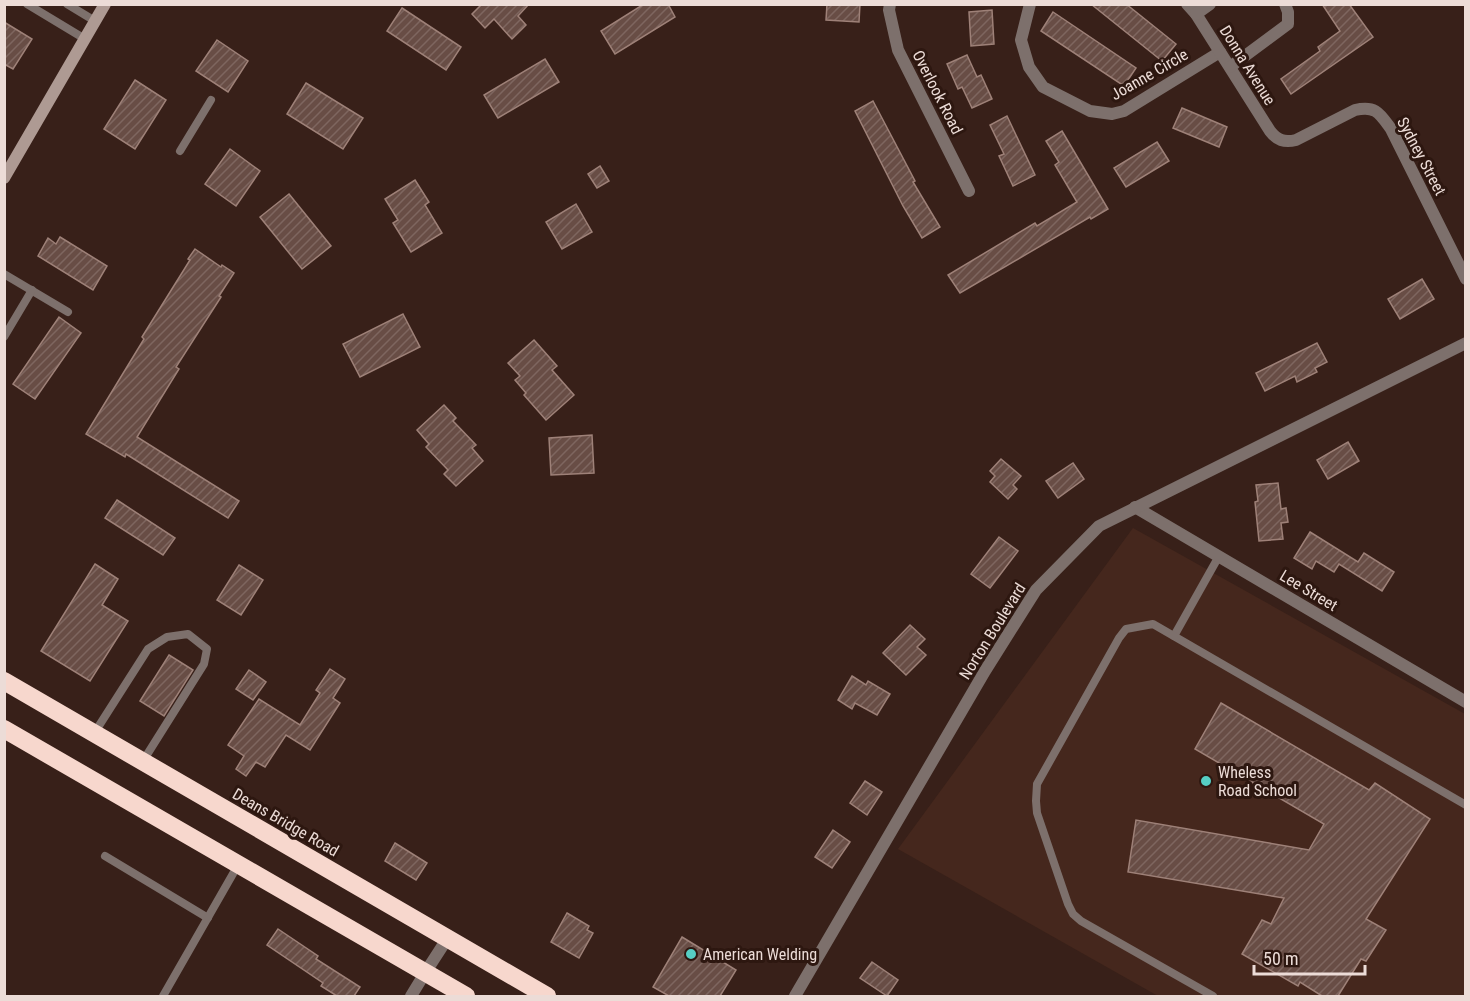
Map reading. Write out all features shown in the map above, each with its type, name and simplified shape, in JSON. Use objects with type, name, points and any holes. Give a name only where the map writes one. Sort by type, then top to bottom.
[{"type":"highway","name":"Deans Bridge Road","points":[[4,681],[547,996]]},
{"type":"highway","points":[[4,729],[466,996]]},
{"type":"street","points":[[4,178],[105,4]]},
{"type":"street","name":"Overlook Road","points":[[890,4],[889,10],[898,50],[969,191]]},
{"type":"street","name":"Joanne Circle","points":[[1030,4],[1021,40],[1029,67],[1043,87],[1090,111],[1112,114],[1124,111],[1220,52]]},
{"type":"street","name":"Donna Avenue","points":[[1187,4],[1196,14],[1270,131],[1281,141]]},
{"type":"street","points":[[1196,14],[1210,4]]},
{"type":"street","points":[[1230,67],[1288,24],[1285,4]]},
{"type":"street","name":"Sydney Street","points":[[1281,141],[1296,140],[1355,110],[1370,108],[1381,115],[1391,129],[1466,279]]},
{"type":"street","name":"Norton Boulevard","points":[[795,996],[985,671],[1036,590],[1099,526],[1466,343]]},
{"type":"street","name":"Lee Street","points":[[1135,507],[1466,702]]},
{"type":"street","points":[[411,996],[447,939]]},
{"type":"lane","points":[[27,4],[85,39]]},
{"type":"lane","points":[[67,4],[95,21]]},
{"type":"lane","points":[[180,151],[211,100]]},
{"type":"lane","points":[[4,274],[68,312]]},
{"type":"lane","points":[[4,337],[32,290]]},
{"type":"lane","points":[[1174,636],[1219,556]]},
{"type":"lane","points":[[1213,996],[1081,921],[1073,914],[1037,813],[1037,784],[1126,629],[1153,624],[1466,805]]},
{"type":"lane","points":[[94,734],[148,649],[167,637],[188,634],[207,649],[204,664],[143,762]]},
{"type":"lane","points":[[105,856],[208,918]]},
{"type":"lane","points":[[163,996],[238,864]]},
{"type":"shaded area","name":"Wheless Road School","points":[[1133,528],[1465,714],[1465,996],[1158,996],[898,849]]},
{"type":"building","points":[[482,4],[529,4],[518,16],[526,25],[512,39],[494,19],[485,28],[472,14]]},
{"type":"building","points":[[644,4],[668,4],[675,17],[615,54],[601,31]]},
{"type":"building","points":[[827,4],[860,4],[859,22],[826,20]]},
{"type":"building","points":[[1091,4],[1126,4],[1176,44],[1162,61]]},
{"type":"building","points":[[1322,4],[1349,4],[1373,37],[1291,94],[1281,79],[1320,51],[1318,47],[1340,31]]},
{"type":"building","points":[[402,8],[461,47],[446,70],[387,31]]},
{"type":"building","points":[[992,10],[994,44],[971,46],[969,12]]},
{"type":"building","points":[[1053,12],[1136,68],[1124,86],[1041,31]]},
{"type":"building","points":[[4,22],[32,39],[13,69],[4,64]]},
{"type":"building","points":[[217,40],[248,61],[228,92],[196,71]]},
{"type":"building","points":[[967,55],[977,77],[981,75],[992,99],[972,108],[962,87],[958,89],[947,64]]},
{"type":"building","points":[[545,59],[559,82],[498,118],[484,95]]},
{"type":"building","points":[[135,80],[166,100],[135,149],[104,129]]},
{"type":"building","points":[[306,83],[363,118],[343,149],[287,114]]},
{"type":"building","points":[[873,101],[915,181],[913,182],[940,227],[922,238],[903,206],[855,111]]},
{"type":"building","points":[[1182,108],[1227,127],[1219,147],[1173,128]]},
{"type":"building","points":[[1007,116],[1035,175],[1013,186],[999,156],[1004,154],[990,125]]},
{"type":"building","points":[[1062,131],[1108,209],[1091,219],[1090,217],[960,293],[948,275],[1035,223],[1037,226],[1077,202],[1055,165],[1059,162],[1046,141]]},
{"type":"building","points":[[1157,142],[1169,161],[1126,187],[1114,168]]},
{"type":"building","points":[[230,149],[260,171],[236,206],[205,184]]},
{"type":"building","points":[[600,166],[609,181],[597,188],[588,174]]},
{"type":"building","points":[[415,180],[429,202],[425,205],[442,233],[411,252],[393,223],[398,220],[385,199]]},
{"type":"building","points":[[289,194],[331,246],[302,269],[260,217]]},
{"type":"building","points":[[576,204],[592,232],[562,249],[546,222]]},
{"type":"building","points":[[60,237],[107,266],[93,290],[38,256],[48,238],[56,244]]},
{"type":"building","points":[[195,249],[234,273],[176,367],[179,369],[137,437],[239,501],[228,518],[126,454],[125,457],[86,434]]},
{"type":"building","points":[[1422,279],[1434,299],[1400,319],[1388,299]]},
{"type":"building","points":[[403,314],[420,347],[360,377],[343,344]]},
{"type":"building","points":[[59,317],[81,333],[35,399],[13,384]]},
{"type":"building","points":[[534,340],[557,366],[552,370],[574,395],[546,420],[524,395],[526,393],[515,380],[520,376],[508,363]]},
{"type":"building","points":[[1317,343],[1327,362],[1315,368],[1317,372],[1297,382],[1295,376],[1265,391],[1256,373]]},
{"type":"building","points":[[444,405],[456,418],[453,421],[476,445],[472,448],[483,461],[456,486],[444,474],[448,470],[426,447],[429,444],[417,430]]},
{"type":"building","points":[[592,435],[594,473],[551,475],[549,438]]},
{"type":"building","points":[[1348,442],[1359,461],[1328,479],[1317,460]]},
{"type":"building","points":[[1001,459],[1021,476],[1013,485],[1017,489],[1008,499],[990,482],[995,476],[990,471]]},
{"type":"building","points":[[1073,463],[1084,479],[1058,498],[1046,481]]},
{"type":"building","points":[[1278,483],[1281,509],[1286,508],[1288,522],[1281,523],[1283,539],[1259,541],[1255,502],[1258,501],[1256,485]]},
{"type":"building","points":[[117,500],[175,538],[163,555],[105,518]]},
{"type":"building","points":[[1310,532],[1358,562],[1364,553],[1394,572],[1382,591],[1339,564],[1334,572],[1316,561],[1312,569],[1294,558]]},
{"type":"building","points":[[999,537],[1018,551],[990,588],[971,574]]},
{"type":"building","points":[[95,564],[118,579],[102,605],[128,621],[90,681],[41,651]]},
{"type":"building","points":[[239,565],[263,580],[241,615],[217,600]]},
{"type":"building","points":[[910,625],[925,639],[917,647],[926,655],[906,675],[883,653]]},
{"type":"building","points":[[169,655],[193,670],[164,716],[140,701]]},
{"type":"building","points":[[330,669],[345,679],[333,698],[340,703],[310,750],[286,735],[265,767],[256,762],[246,776],[236,769],[244,756],[228,745],[259,699],[300,725],[320,693],[316,690]]},
{"type":"building","points":[[249,670],[266,682],[253,700],[236,689]]},
{"type":"building","points":[[852,676],[866,685],[868,681],[890,694],[877,715],[855,703],[852,709],[838,700]]},
{"type":"building","points":[[1221,703],[1369,790],[1375,783],[1430,819],[1366,919],[1386,930],[1366,961],[1361,959],[1338,996],[1322,996],[1300,982],[1298,986],[1242,954],[1262,920],[1271,924],[1284,898],[1128,872],[1136,820],[1309,850],[1324,824],[1195,749]]},
{"type":"building","points":[[865,781],[882,792],[867,815],[850,803]]},
{"type":"building","points":[[833,830],[850,842],[832,868],[815,857]]},
{"type":"building","points":[[395,843],[427,863],[416,880],[385,861]]},
{"type":"building","points":[[567,913],[589,926],[587,930],[593,933],[579,958],[551,942]]},
{"type":"building","points":[[278,929],[318,956],[316,959],[360,987],[354,996],[337,996],[321,986],[323,983],[267,945]]},
{"type":"building","name":"American Welding","points":[[682,937],[736,970],[720,996],[669,996],[653,987]]},
{"type":"building","points":[[872,962],[898,980],[887,996],[860,978]]},
{"type":"place","name":"Wheless Road School","points":[[1206,781]]},
{"type":"place","name":"American Welding","points":[[691,954]]}]
